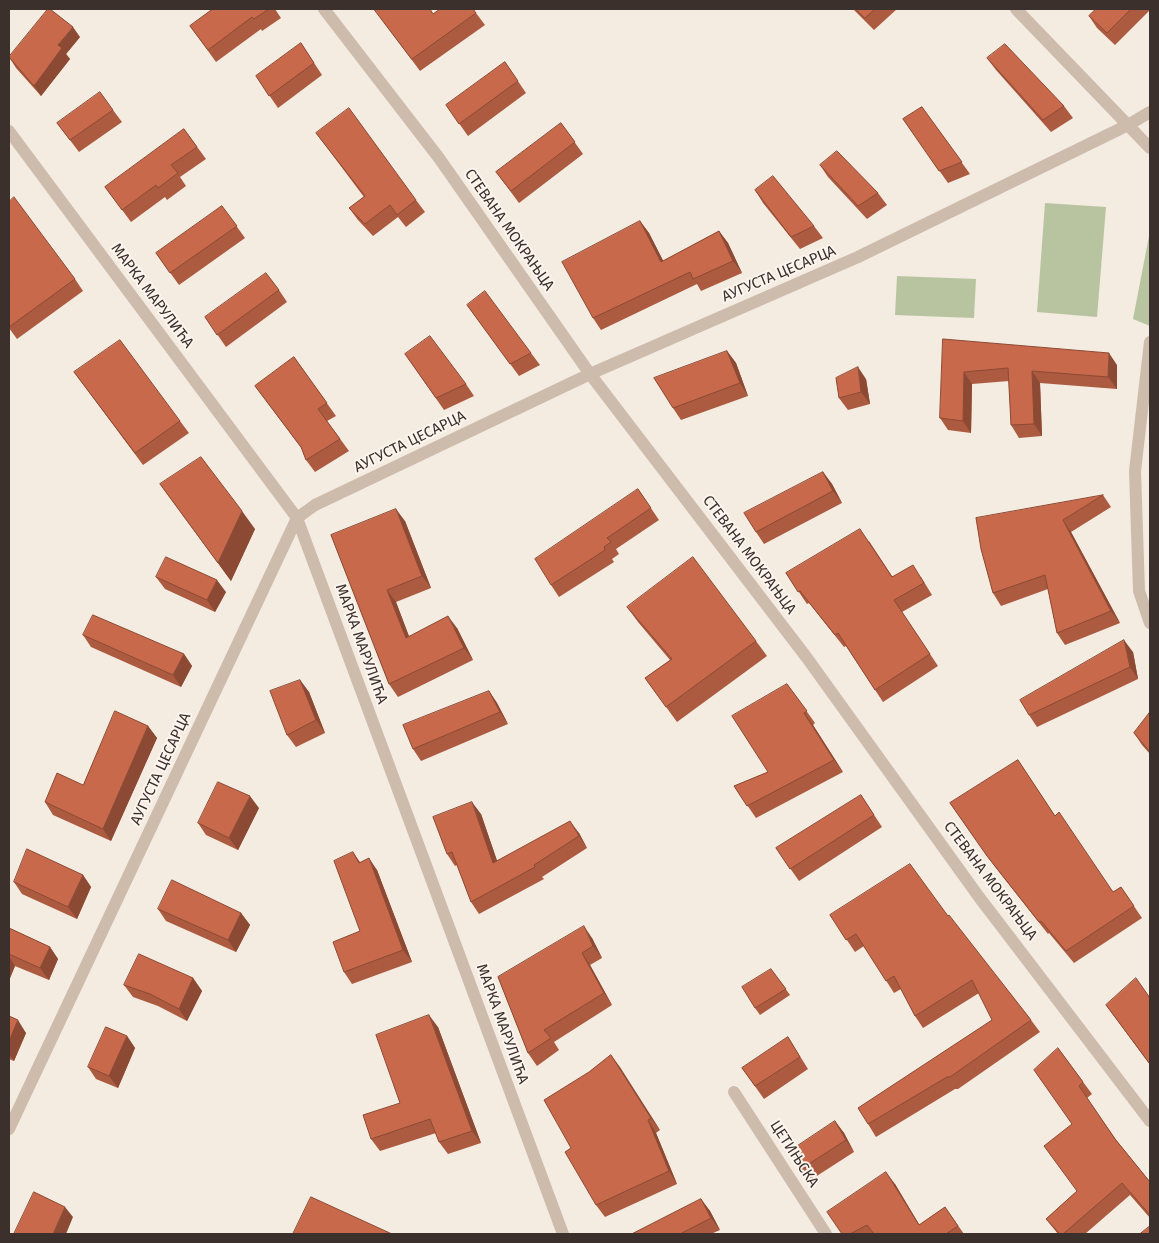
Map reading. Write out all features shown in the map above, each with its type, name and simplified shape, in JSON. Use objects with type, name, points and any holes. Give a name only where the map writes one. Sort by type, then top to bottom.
[{"type":"street","name":"СТЕВАНА МОКРАЊЦА","points":[[324,9],[439,158],[590,374],[801,650],[980,897],[1150,1121]]},
{"type":"street","points":[[1016,9],[1150,148]]},
{"type":"street","name":"АУГУСТА ЦЕСАРЦА","points":[[9,1129],[297,518],[315,506],[590,374],[858,257],[1128,125],[1150,112]]},
{"type":"street","name":"МАРКА МАРУЛИЋА","points":[[9,131],[297,518],[563,1234]]},
{"type":"street","points":[[1150,342],[1135,472],[1139,591],[1150,623]]},
{"type":"street","name":"ЦЕТИЊСКА","points":[[734,1092],[826,1234]]},
{"type":"green space","points":[[1045,203],[1106,207],[1097,317],[1037,312]]},
{"type":"green space","points":[[1150,231],[1150,326],[1133,319]]},
{"type":"green space","points":[[897,276],[976,279],[974,318],[895,315]]},
{"type":"building","points":[[48,9],[73,27],[58,45],[62,48],[34,86],[9,57]]},
{"type":"building","points":[[213,9],[269,9],[254,19],[252,17],[208,50],[190,26]]},
{"type":"building","points":[[374,9],[430,9],[433,14],[440,9],[473,9],[476,13],[412,59]]},
{"type":"building","points":[[856,9],[875,9],[865,18]]},
{"type":"building","points":[[1096,9],[1131,9],[1107,33],[1089,16]]},
{"type":"building","points":[[301,43],[314,63],[269,96],[256,76]]},
{"type":"building","points":[[1005,44],[1064,106],[1043,120],[987,58]]},
{"type":"building","points":[[505,62],[518,81],[459,124],[446,105]]},
{"type":"building","points":[[100,92],[113,110],[70,140],[57,123]]},
{"type":"building","points":[[922,107],[962,162],[939,171],[903,119]]},
{"type":"building","points":[[349,108],[416,200],[397,215],[390,205],[365,224],[349,208],[365,196],[316,133]]},
{"type":"building","points":[[561,123],[575,142],[511,191],[496,172]]},
{"type":"building","points":[[184,129],[197,147],[171,165],[178,173],[158,188],[156,185],[122,210],[105,187]]},
{"type":"building","points":[[837,151],[878,193],[858,206],[820,165]]},
{"type":"building","points":[[773,176],[814,226],[791,237],[755,190]]},
{"type":"building","points":[[14,197],[75,279],[9,327],[9,202]]},
{"type":"building","points":[[222,206],[237,226],[170,273],[156,253]]},
{"type":"building","points":[[640,221],[661,262],[719,231],[733,261],[693,279],[690,272],[593,318],[562,262]]},
{"type":"building","points":[[266,273],[279,290],[217,335],[205,317]]},
{"type":"building","points":[[485,291],[531,353],[510,364],[467,305]]},
{"type":"building","points":[[430,336],[466,384],[436,398],[405,354]]},
{"type":"building","points":[[943,339],[1109,353],[1108,377],[1032,371],[1034,424],[1011,425],[1008,368],[964,372],[963,421],[940,418]]},
{"type":"building","points":[[120,340],[180,421],[135,453],[74,372]]},
{"type":"building","points":[[727,351],[740,383],[673,408],[654,378]]},
{"type":"building","points":[[294,357],[327,403],[318,409],[340,439],[306,460],[301,447],[255,386]]},
{"type":"building","points":[[858,367],[861,392],[839,398],[836,378]]},
{"type":"building","points":[[201,457],[242,511],[218,563],[160,484]]},
{"type":"building","points":[[823,472],[833,491],[756,532],[744,513]]},
{"type":"building","points":[[638,489],[651,508],[607,538],[611,542],[604,547],[605,550],[551,585],[535,559]]},
{"type":"building","points":[[1103,495],[1063,520],[1111,611],[1057,633],[1045,575],[993,593],[981,549],[976,518]]},
{"type":"building","points":[[396,509],[422,576],[387,590],[406,638],[448,616],[464,648],[389,684],[331,535]]},
{"type":"building","points":[[860,529],[892,577],[913,565],[924,583],[894,600],[930,654],[875,690],[838,633],[835,635],[800,591],[798,592],[786,573]]},
{"type":"building","points":[[166,557],[217,580],[207,600],[156,577]]},
{"type":"building","points":[[693,557],[756,641],[666,707],[645,678],[672,659],[627,607]]},
{"type":"building","points":[[93,615],[184,654],[173,675],[83,635]]},
{"type":"building","points":[[1124,640],[1130,667],[1029,715],[1020,700]]},
{"type":"building","points":[[300,680],[316,720],[287,735],[270,691]]},
{"type":"building","points":[[787,684],[807,711],[804,713],[834,760],[747,806],[734,786],[768,772],[732,716]]},
{"type":"building","points":[[489,691],[500,712],[413,749],[403,725]]},
{"type":"building","points":[[115,711],[148,726],[103,829],[45,802],[57,773],[83,785]]},
{"type":"building","points":[[1150,712],[1150,752],[1134,733]]},
{"type":"building","points":[[1018,760],[1055,816],[1059,812],[1113,892],[1121,887],[1134,906],[1066,951],[1041,921],[1039,922],[987,856],[950,803]]},
{"type":"building","points":[[218,782],[250,796],[229,838],[198,823]]},
{"type":"building","points":[[861,795],[874,815],[790,869],[776,848]]},
{"type":"building","points":[[472,802],[493,863],[570,821],[579,836],[534,865],[535,867],[471,902],[452,852],[447,854],[433,817]]},
{"type":"building","points":[[27,849],[83,875],[68,907],[14,882]]},
{"type":"building","points":[[353,852],[359,863],[369,858],[403,950],[344,972],[333,942],[360,931],[334,861]]},
{"type":"building","points":[[910,864],[948,916],[1031,1020],[950,1077],[868,1124],[858,1108],[992,1020],[972,980],[915,1016],[894,976],[886,981],[856,934],[846,940],[830,915]]},
{"type":"building","points":[[172,880],[241,913],[228,940],[158,909]]},
{"type":"building","points":[[584,926],[593,946],[582,953],[604,993],[544,1030],[551,1038],[528,1053],[498,977]]},
{"type":"building","points":[[9,928],[50,947],[40,968],[9,954]]},
{"type":"building","points":[[139,954],[193,978],[179,1009],[150,994],[124,985]]},
{"type":"building","points":[[771,969],[786,989],[755,1008],[742,987]]},
{"type":"building","points":[[1136,978],[1150,998],[1150,1064],[1106,1005]]},
{"type":"building","points":[[429,1015],[472,1131],[439,1142],[430,1119],[371,1139],[363,1115],[400,1103],[376,1035]]},
{"type":"building","points":[[9,1016],[18,1020],[9,1041]]},
{"type":"building","points":[[106,1027],[127,1036],[109,1076],[88,1067]]},
{"type":"building","points":[[788,1037],[800,1057],[755,1086],[742,1068]]},
{"type":"building","points":[[1058,1048],[1083,1082],[1079,1086],[1115,1139],[1150,1182],[1150,1215],[1122,1183],[1063,1234],[1060,1234],[1046,1219],[1077,1191],[1044,1146],[1072,1124],[1034,1070]]},
{"type":"building","points":[[611,1055],[651,1118],[648,1120],[669,1171],[596,1205],[565,1152],[571,1148],[544,1100],[589,1072]]},
{"type":"building","points":[[835,1121],[846,1140],[801,1169],[790,1151]]},
{"type":"building","points":[[886,1172],[919,1225],[945,1207],[958,1226],[946,1234],[874,1234],[867,1225],[850,1234],[842,1234],[827,1212]]},
{"type":"building","points":[[34,1192],[65,1207],[53,1234],[14,1234]]},
{"type":"building","points":[[311,1197],[392,1234],[293,1234]]},
{"type":"building","points":[[701,1199],[711,1218],[680,1234],[632,1234]]},
{"type":"building","points":[[1150,1226],[1150,1234],[1140,1234]]}]
